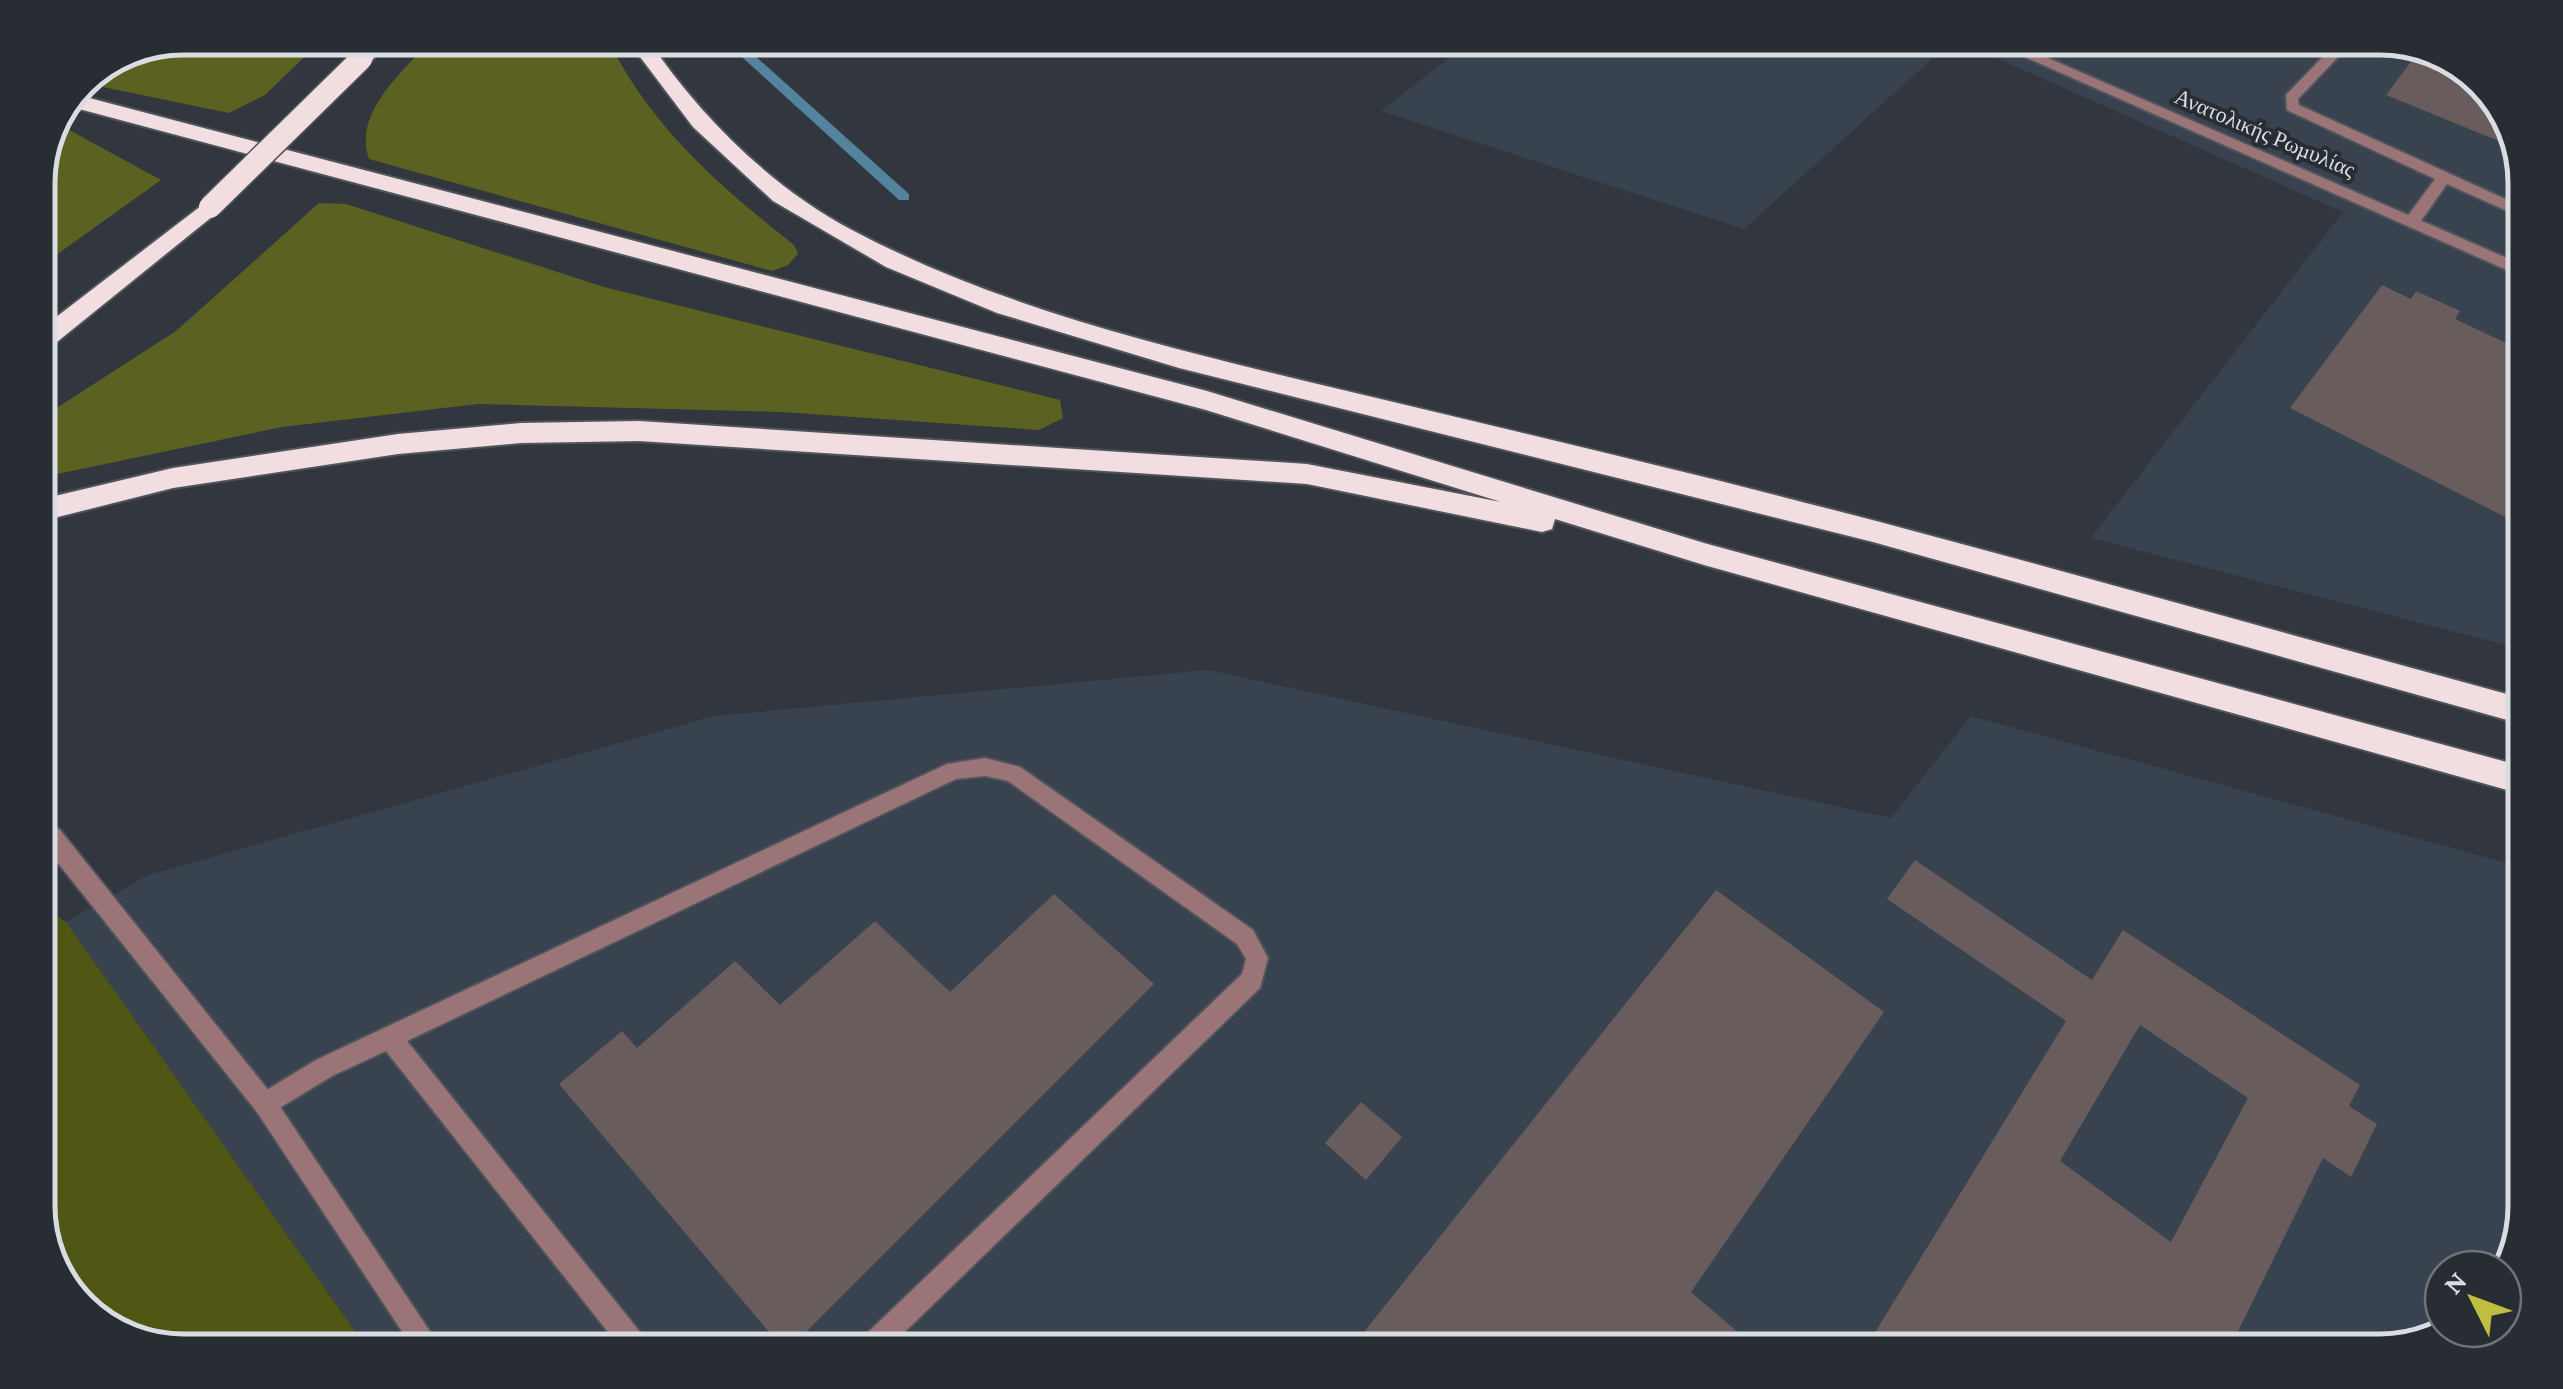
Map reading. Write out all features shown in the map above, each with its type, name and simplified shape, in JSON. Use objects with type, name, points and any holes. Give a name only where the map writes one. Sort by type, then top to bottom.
[{"type":"highway","points":[[55,330],[210,207],[365,55]]},
{"type":"highway","points":[[646,55],[705,127],[792,201],[836,232],[940,282],[1037,318],[1138,349],[1672,480],[2508,707]]},
{"type":"highway","points":[[83,103],[1207,401],[1704,554],[2508,776]]},
{"type":"highway","points":[[55,506],[173,478],[378,446],[521,433],[639,430],[1306,474],[1704,554]]},
{"type":"street","name":"Ανατολικής Ρωμυλίας","points":[[2026,55],[2508,264]]},
{"type":"street","points":[[2333,55],[2291,98],[2292,107],[2508,207]]},
{"type":"street","points":[[2412,222],[2442,178]]},
{"type":"street","points":[[265,1104],[324,1068],[954,770],[985,767],[1013,773],[1245,936],[1258,958],[1252,980],[886,1334]]},
{"type":"street","points":[[55,846],[265,1104],[418,1334]]},
{"type":"street","points":[[390,1038],[624,1334]]},
{"type":"shaded area","points":[[1452,55],[1936,55],[1744,229],[1381,111]]},
{"type":"shaded area","points":[[1990,55],[2405,57],[2437,68],[2476,99],[2495,126],[2508,175],[2508,646],[2091,538],[2343,212]]},
{"type":"shaded area","points":[[1208,670],[1891,818],[1971,716],[2508,863],[2507,1223],[2500,1249],[2423,1249],[2423,1326],[2380,1334],[357,1334],[66,922],[148,875],[715,716]]},
{"type":"green space","points":[[306,55],[265,95],[229,113],[100,86],[119,72],[166,56]]},
{"type":"green space","points":[[417,55],[616,55],[644,99],[688,152],[794,245],[798,254],[788,265],[772,271],[369,159],[368,125],[374,108]]},
{"type":"green space","points":[[67,129],[161,180],[55,256],[55,175]]},
{"type":"green space","points":[[319,203],[346,204],[604,287],[1060,400],[1063,418],[1039,430],[782,412],[478,404],[282,427],[55,474],[55,409],[176,331]]},
{"type":"green space","points":[[55,915],[66,922],[357,1334],[158,1332],[112,1312],[77,1277],[62,1247],[55,1214]]},
{"type":"building","points":[[2413,59],[2437,68],[2476,99],[2501,142],[2386,95]]},
{"type":"building","points":[[2382,285],[2411,299],[2416,291],[2460,311],[2455,319],[2508,344],[2508,518],[2290,408]]},
{"type":"building","points":[[1915,860],[2092,980],[2123,930],[2360,1085],[2349,1106],[2377,1124],[2351,1177],[2323,1158],[2237,1334],[1874,1334],[2066,1021],[1887,899]],"holes":[[[2140,1025],[2248,1098],[2171,1242],[2060,1161]]]},
{"type":"building","points":[[1716,890],[1884,1012],[1691,1292],[1740,1334],[1362,1334]]},
{"type":"building","points":[[1054,894],[1154,984],[804,1334],[771,1334],[559,1084],[622,1031],[637,1048],[735,961],[780,1005],[875,921],[950,992]]},
{"type":"building","points":[[1361,1102],[1402,1137],[1366,1180],[1325,1143]]},
{"type":"waterway","points":[[746,55],[904,197]]}]
